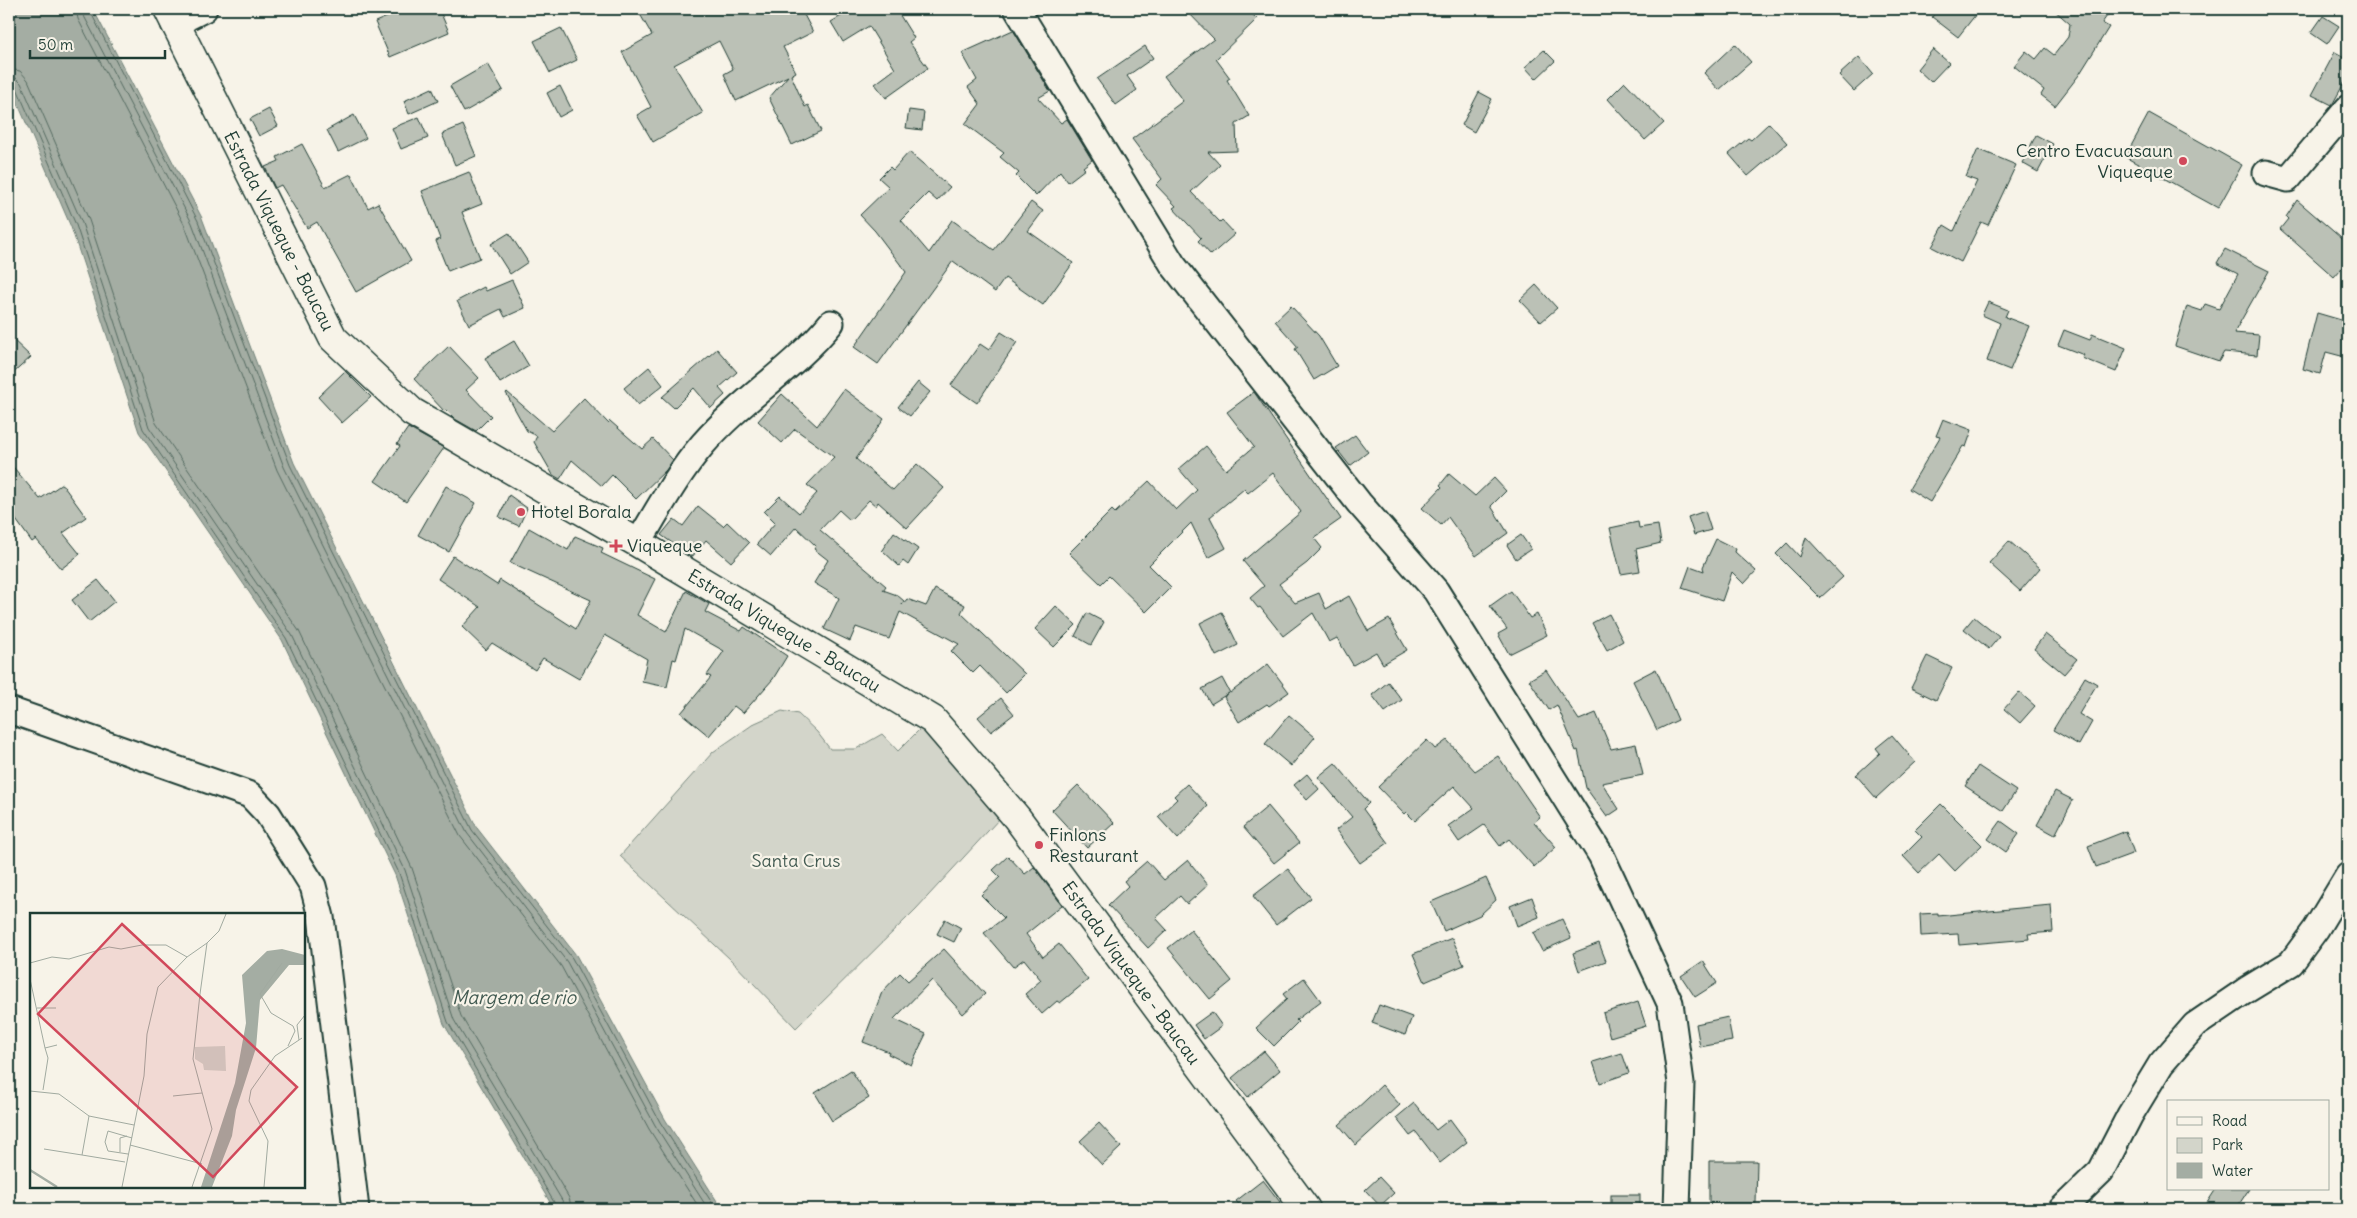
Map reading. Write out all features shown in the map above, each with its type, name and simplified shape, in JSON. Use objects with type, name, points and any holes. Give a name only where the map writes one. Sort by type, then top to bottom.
[{"type":"main road","name":"Estrada Viqueque - Baucau","points":[[171,16],[333,338],[412,412],[638,543],[934,720],[1017,818],[1306,1209]]},
{"type":"street","points":[[171,16],[204,9]]},
{"type":"street","points":[[1017,9],[1173,266],[1359,502],[1436,591],[1601,855],[1670,1003],[1682,1084],[1677,1209]]},
{"type":"street","points":[[2266,173],[2288,179],[2348,108]]},
{"type":"street","points":[[638,543],[703,444],[754,393],[819,338],[831,323]]},
{"type":"street","points":[[9,710],[250,795],[268,814],[313,886],[321,917],[356,1209]]},
{"type":"street","points":[[2062,1209],[2101,1171],[2130,1114],[2161,1064],[2195,1025],[2292,962],[2316,929],[2348,876]]},
{"type":"green space","name":"Santa Crus","points":[[782,711],[798,714],[817,732],[830,749],[856,749],[882,734],[898,751],[922,727],[1000,818],[916,909],[796,1028],[730,959],[620,856],[713,752],[755,723]]},
{"type":"water","name":"Margem de rio","points":[[9,9],[93,9],[202,218],[294,463],[477,828],[576,955],[665,1119],[722,1209],[554,1209],[444,1024],[395,875],[282,640],[139,432],[71,227],[9,83]]},
{"type":"building","points":[[406,9],[439,9],[449,32],[390,57],[375,22]]},
{"type":"building","points":[[637,9],[801,9],[813,32],[783,47],[796,72],[791,75],[805,107],[808,105],[821,131],[792,145],[769,98],[788,76],[736,101],[724,74],[733,69],[719,41],[674,65],[703,113],[653,142],[637,115],[651,107],[622,52],[652,35]]},
{"type":"building","points":[[853,9],[896,9],[914,38],[909,42],[928,68],[886,98],[875,84],[895,69],[869,26],[843,42],[831,22]]},
{"type":"building","points":[[1185,9],[1247,9],[1257,19],[1216,59],[1230,78],[1227,80],[1249,116],[1236,124],[1237,151],[1208,152],[1220,165],[1191,192],[1220,222],[1222,220],[1235,234],[1211,255],[1198,241],[1201,238],[1173,208],[1176,206],[1156,185],[1162,179],[1132,139],[1183,101],[1164,76],[1214,39]]},
{"type":"building","points":[[1938,9],[1980,9],[1958,37],[1932,17]]},
{"type":"building","points":[[2053,9],[2112,9],[2102,23],[2109,27],[2079,75],[2055,106],[2041,95],[2044,90],[2014,66],[2026,51],[2036,59],[2045,48],[2054,55],[2068,37],[2070,24]]},
{"type":"building","points":[[2323,16],[2339,26],[2327,44],[2311,33]]},
{"type":"building","points":[[561,28],[577,60],[550,73],[534,41]]},
{"type":"building","points":[[1013,30],[1050,91],[1038,98],[1061,123],[1067,119],[1092,160],[1083,167],[1085,169],[1068,182],[1060,171],[1036,196],[1016,176],[1019,173],[1000,157],[1004,153],[965,124],[980,104],[968,87],[977,80],[962,53]]},
{"type":"building","points":[[1735,44],[1751,62],[1719,90],[1704,73]]},
{"type":"building","points":[[1145,46],[1153,58],[1127,76],[1137,90],[1116,105],[1097,79]]},
{"type":"building","points":[[1933,49],[1949,63],[1931,82],[1917,69]]},
{"type":"building","points":[[1544,50],[1555,61],[1536,79],[1525,67]]},
{"type":"building","points":[[2335,52],[2348,59],[2348,76],[2332,105],[2312,95]]},
{"type":"building","points":[[1859,57],[1873,74],[1854,91],[1839,75]]},
{"type":"building","points":[[488,64],[503,90],[464,112],[450,86]]},
{"type":"building","points":[[1625,82],[1664,123],[1645,140],[1608,99]]},
{"type":"building","points":[[560,86],[572,110],[559,117],[547,93]]},
{"type":"building","points":[[432,88],[438,101],[409,114],[404,101]]},
{"type":"building","points":[[1479,92],[1492,99],[1474,132],[1462,125]]},
{"type":"building","points":[[269,109],[278,126],[259,136],[250,119]]},
{"type":"building","points":[[909,110],[924,112],[922,130],[906,128]]},
{"type":"building","name":"Centro Evacuasaun Viqueque","points":[[2149,113],[2242,165],[2218,208],[2125,157]]},
{"type":"building","points":[[354,115],[366,138],[338,152],[327,130]]},
{"type":"building","points":[[419,117],[428,138],[401,149],[392,128]]},
{"type":"building","points":[[1769,123],[1787,143],[1748,176],[1729,154],[1748,138],[1751,140]]},
{"type":"building","points":[[463,125],[476,156],[455,165],[442,134]]},
{"type":"building","points":[[2036,135],[2053,144],[2038,172],[2022,163]]},
{"type":"building","points":[[302,144],[325,187],[351,174],[368,208],[378,203],[411,261],[356,292],[317,222],[307,228],[281,185],[275,188],[265,167],[279,161],[277,157]]},
{"type":"building","points":[[1978,149],[2016,165],[1988,225],[1981,222],[1961,262],[1932,247],[1944,225],[1954,231],[1977,181],[1966,177]]},
{"type":"building","points":[[909,152],[950,187],[937,201],[928,193],[901,220],[929,253],[952,220],[994,250],[1031,202],[1043,211],[1028,231],[1073,263],[1043,305],[1005,278],[995,292],[953,261],[878,364],[854,347],[906,272],[875,231],[860,215],[889,187],[879,178],[890,167],[893,170]]},
{"type":"building","points":[[469,172],[482,204],[462,212],[480,258],[448,271],[436,241],[440,239],[422,191]]},
{"type":"building","points":[[2297,200],[2348,244],[2348,261],[2334,277],[2280,229],[2288,219],[2286,217]]},
{"type":"building","points":[[509,233],[528,262],[510,274],[491,244]]},
{"type":"building","points":[[2225,249],[2269,271],[2234,333],[2259,335],[2257,355],[2224,352],[2219,361],[2175,346],[2187,306],[2202,311],[2205,304],[2219,309],[2238,274],[2217,263]]},
{"type":"building","points":[[512,280],[525,308],[505,317],[501,309],[469,325],[457,301],[484,287],[486,291]]},
{"type":"building","points":[[1536,285],[1557,308],[1541,322],[1520,300]]},
{"type":"building","points":[[1988,302],[2008,310],[2005,317],[2029,326],[2010,370],[1987,361],[2000,323],[1982,315]]},
{"type":"building","points":[[1291,306],[1319,336],[1337,366],[1314,380],[1295,349],[1298,347],[1275,321]]},
{"type":"building","points":[[2317,313],[2348,322],[2348,346],[2345,357],[2326,352],[2320,374],[2303,369]]},
{"type":"building","points":[[2064,330],[2090,340],[2092,334],[2126,348],[2116,372],[2082,358],[2084,355],[2058,345]]},
{"type":"building","points":[[1001,332],[1017,342],[977,403],[951,385],[980,344],[989,350]]},
{"type":"building","points":[[9,336],[31,357],[9,377]]},
{"type":"building","points":[[514,341],[529,366],[500,383],[485,358]]},
{"type":"building","points":[[449,346],[479,378],[466,390],[491,416],[476,431],[455,419],[446,410],[444,411],[414,379]]},
{"type":"building","points":[[717,349],[737,372],[719,388],[725,395],[711,408],[694,388],[674,408],[662,397]]},
{"type":"building","points":[[649,367],[663,385],[638,405],[624,388]]},
{"type":"building","points":[[345,371],[371,397],[342,423],[318,397]]},
{"type":"building","points":[[918,382],[930,392],[910,416],[898,407]]},
{"type":"building","points":[[844,389],[884,419],[856,459],[893,490],[917,464],[944,488],[907,528],[878,502],[876,506],[869,500],[850,520],[839,510],[820,530],[886,586],[883,590],[897,595],[904,601],[902,605],[907,599],[926,606],[935,589],[965,605],[961,613],[1025,674],[1006,693],[980,666],[973,673],[951,651],[959,644],[900,612],[889,639],[856,627],[850,641],[824,629],[839,598],[814,583],[828,560],[814,549],[816,546],[796,527],[771,556],[757,544],[775,523],[764,512],[780,496],[799,513],[817,493],[807,485],[834,457],[795,429],[782,443],[758,421],[782,394],[817,426]]},
{"type":"building","points":[[507,392],[552,431],[584,398],[608,423],[610,421],[642,449],[653,439],[673,460],[667,469],[636,499],[612,475],[602,486],[572,460],[560,479],[553,475],[534,442],[537,436],[527,431]]},
{"type":"building","points":[[1254,392],[1341,519],[1314,538],[1322,548],[1307,563],[1279,584],[1295,603],[1319,593],[1326,609],[1349,596],[1368,631],[1389,619],[1407,650],[1383,664],[1376,652],[1353,665],[1337,638],[1329,642],[1313,613],[1283,636],[1260,607],[1258,608],[1250,598],[1264,586],[1243,561],[1301,512],[1273,473],[1248,493],[1244,489],[1210,517],[1226,548],[1208,558],[1191,523],[1149,565],[1171,587],[1146,612],[1109,576],[1101,584],[1069,553],[1112,510],[1115,513],[1149,481],[1176,510],[1197,490],[1179,469],[1206,446],[1226,470],[1254,447],[1227,412]]},
{"type":"building","points":[[1943,419],[1972,430],[1966,447],[1963,446],[1930,502],[1909,489],[1940,437],[1936,436]]},
{"type":"building","points":[[408,428],[444,448],[406,502],[375,481],[400,446],[397,444]]},
{"type":"building","points":[[1355,435],[1368,452],[1350,466],[1336,448]]},
{"type":"building","points":[[9,462],[40,499],[62,484],[86,517],[63,533],[80,554],[61,569],[36,539],[32,542],[9,510]]},
{"type":"building","points":[[1449,474],[1475,496],[1494,478],[1506,491],[1491,506],[1508,533],[1476,556],[1448,517],[1441,525],[1422,508],[1442,487],[1440,485]]},
{"type":"building","points":[[446,486],[476,503],[449,552],[418,535]]},
{"type":"building","points":[[509,495],[527,508],[519,526],[499,517]]},
{"type":"building","points":[[698,506],[723,526],[727,522],[749,543],[731,562],[706,540],[692,557],[661,535],[674,519],[683,526]]},
{"type":"building","points":[[1705,511],[1711,530],[1694,535],[1688,517]]},
{"type":"building","points":[[1638,522],[1639,528],[1658,525],[1661,543],[1636,549],[1640,571],[1621,574],[1610,528]]},
{"type":"building","points":[[529,528],[568,550],[575,536],[603,548],[601,553],[655,579],[637,615],[666,632],[686,591],[709,604],[705,612],[741,631],[744,627],[787,656],[773,679],[743,713],[734,706],[709,736],[681,713],[711,677],[707,675],[724,651],[685,629],[676,660],[673,659],[667,687],[642,682],[647,659],[605,635],[579,679],[543,658],[535,670],[492,643],[486,650],[462,627],[480,607],[438,579],[453,556],[497,585],[500,580],[576,629],[591,600],[510,563]]},
{"type":"building","points":[[894,532],[918,549],[908,565],[903,561],[899,566],[882,550]]},
{"type":"building","points":[[1521,535],[1531,549],[1516,559],[1507,545]]},
{"type":"building","points":[[1806,537],[1843,577],[1820,598],[1776,554],[1787,543],[1800,557]]},
{"type":"building","points":[[1716,539],[1736,549],[1735,552],[1756,571],[1744,584],[1732,572],[1722,601],[1682,588],[1690,566],[1704,571],[1703,567]]},
{"type":"building","points":[[2009,541],[2040,568],[2020,591],[1989,563]]},
{"type":"building","points":[[98,580],[115,601],[89,622],[72,600]]},
{"type":"building","points":[[1511,591],[1530,618],[1537,614],[1547,635],[1509,654],[1498,634],[1507,629],[1490,606]]},
{"type":"building","points":[[1056,606],[1076,625],[1054,647],[1035,629]]},
{"type":"building","points":[[1222,612],[1238,645],[1216,656],[1200,623]]},
{"type":"building","points":[[1087,613],[1104,622],[1091,645],[1075,636]]},
{"type":"building","points":[[1609,614],[1623,641],[1607,650],[1592,623]]},
{"type":"building","points":[[1974,617],[1999,637],[1989,649],[1964,629]]},
{"type":"building","points":[[2045,634],[2077,659],[2064,674],[2034,649]]},
{"type":"building","points":[[1927,656],[1952,668],[1936,700],[1911,688]]},
{"type":"building","points":[[1268,664],[1289,692],[1269,706],[1267,704],[1239,722],[1224,697],[1229,693],[1211,704],[1202,689],[1222,678],[1230,693]]},
{"type":"building","points":[[1656,669],[1678,720],[1657,730],[1633,681]]},
{"type":"building","points":[[1546,670],[1579,720],[1596,713],[1611,749],[1636,744],[1643,775],[1602,783],[1619,809],[1607,817],[1586,788],[1578,750],[1576,751],[1557,705],[1549,710],[1529,680]]},
{"type":"building","points":[[2085,677],[2097,684],[2079,714],[2092,722],[2079,745],[2053,730]]},
{"type":"building","points":[[1388,682],[1402,700],[1385,712],[1372,695]]},
{"type":"building","points":[[2019,692],[2035,706],[2020,723],[2004,709]]},
{"type":"building","points":[[1001,698],[1014,714],[991,732],[978,717]]},
{"type":"building","points":[[1289,715],[1315,737],[1291,766],[1265,744]]},
{"type":"building","points":[[1892,735],[1915,762],[1876,798],[1856,775],[1880,753],[1876,748]]},
{"type":"building","points":[[1427,740],[1435,749],[1447,740],[1475,771],[1498,756],[1540,817],[1534,822],[1556,847],[1534,867],[1509,839],[1500,846],[1484,825],[1459,842],[1448,826],[1474,808],[1454,786],[1415,821],[1406,812],[1404,814],[1378,787]]},
{"type":"building","points":[[1335,763],[1369,803],[1363,809],[1388,843],[1360,863],[1336,830],[1352,817],[1318,777]]},
{"type":"building","points":[[1978,766],[2016,791],[2003,811],[1965,786]]},
{"type":"building","points":[[1307,774],[1319,789],[1307,800],[1294,785]]},
{"type":"building","points":[[1187,784],[1208,806],[1178,839],[1158,817],[1177,799],[1174,796]]},
{"type":"building","points":[[1078,785],[1114,823],[1087,848],[1052,810]]},
{"type":"building","points":[[2055,791],[2073,800],[2055,835],[2037,825]]},
{"type":"building","points":[[1941,804],[1982,845],[1955,871],[1939,854],[1919,873],[1903,856],[1922,837],[1915,830]]},
{"type":"building","points":[[1268,806],[1299,843],[1274,863],[1243,827]]},
{"type":"building","points":[[2001,821],[2019,834],[2006,852],[1988,839]]},
{"type":"building","points":[[2126,831],[2134,853],[2096,867],[2088,846]]},
{"type":"building","points":[[1008,856],[1025,874],[1034,867],[1062,905],[1026,934],[1043,957],[1059,944],[1088,980],[1060,1003],[1057,1001],[1042,1014],[1025,994],[1041,980],[1024,959],[1013,967],[984,933],[1004,918],[981,895],[1000,877],[993,870]]},
{"type":"building","points":[[1188,860],[1208,885],[1187,904],[1180,896],[1156,918],[1167,930],[1148,948],[1108,905],[1128,886],[1124,881],[1147,861],[1164,880]]},
{"type":"building","points":[[1288,869],[1311,898],[1276,925],[1253,896]]},
{"type":"building","points":[[1486,878],[1496,900],[1480,915],[1444,931],[1431,902]]},
{"type":"building","points":[[1532,897],[1539,917],[1517,926],[1510,906]]},
{"type":"building","points":[[2051,905],[2053,932],[2028,934],[2029,939],[1959,945],[1958,934],[1921,936],[1920,914],[1938,913],[1938,916]]},
{"type":"building","points":[[945,919],[961,928],[954,942],[937,934]]},
{"type":"building","points":[[1562,919],[1571,938],[1542,951],[1533,933]]},
{"type":"building","points":[[1191,930],[1232,981],[1210,999],[1168,948]]},
{"type":"building","points":[[1452,938],[1464,965],[1425,982],[1413,954]]},
{"type":"building","points":[[1599,943],[1606,961],[1579,971],[1573,953]]},
{"type":"building","points":[[944,949],[985,994],[963,1014],[932,980],[894,1019],[926,1034],[911,1065],[888,1054],[889,1052],[863,1042],[882,992],[900,973],[908,981]]},
{"type":"building","points":[[1703,961],[1717,983],[1695,997],[1681,976]]},
{"type":"building","points":[[1304,978],[1321,1001],[1296,1020],[1298,1022],[1274,1046],[1256,1028],[1287,999],[1283,994]]},
{"type":"building","points":[[1638,1002],[1646,1026],[1610,1037],[1603,1013]]},
{"type":"building","points":[[1379,1005],[1412,1017],[1405,1035],[1372,1023]]},
{"type":"building","points":[[1212,1012],[1222,1026],[1204,1039],[1194,1025]]},
{"type":"building","points":[[1728,1017],[1732,1041],[1700,1047],[1696,1024]]},
{"type":"building","points":[[1264,1051],[1280,1070],[1248,1097],[1232,1078]]},
{"type":"building","points":[[1622,1053],[1629,1073],[1600,1083],[1593,1062]]},
{"type":"building","points":[[851,1070],[869,1098],[832,1121],[815,1093]]},
{"type":"building","points":[[1382,1085],[1400,1105],[1356,1145],[1339,1125]]},
{"type":"building","points":[[1414,1103],[1436,1130],[1450,1119],[1467,1142],[1440,1163],[1416,1132],[1410,1136],[1396,1118]]},
{"type":"building","points":[[1099,1123],[1121,1147],[1102,1165],[1080,1141]]},
{"type":"building","points":[[1709,1161],[1757,1161],[1756,1203],[1709,1203]]},
{"type":"building","points":[[1379,1177],[1394,1193],[1380,1206],[1365,1190]]},
{"type":"building","points":[[1263,1180],[1280,1202],[1271,1209],[1243,1209],[1236,1201]]},
{"type":"building","points":[[2215,1190],[2248,1190],[2236,1209],[2203,1209]]},
{"type":"building","points":[[1611,1195],[1640,1195],[1640,1209],[1611,1209]]},
{"type":"place","name":"Centro Evacuasaun Viqueque","points":[[2183,161]]},
{"type":"place","name":"Hotel Borala","points":[[521,512]]},
{"type":"place","name":"Viqueque","points":[[616,546]]},
{"type":"place","name":"Finlons Restaurant","points":[[1039,845]]}]
